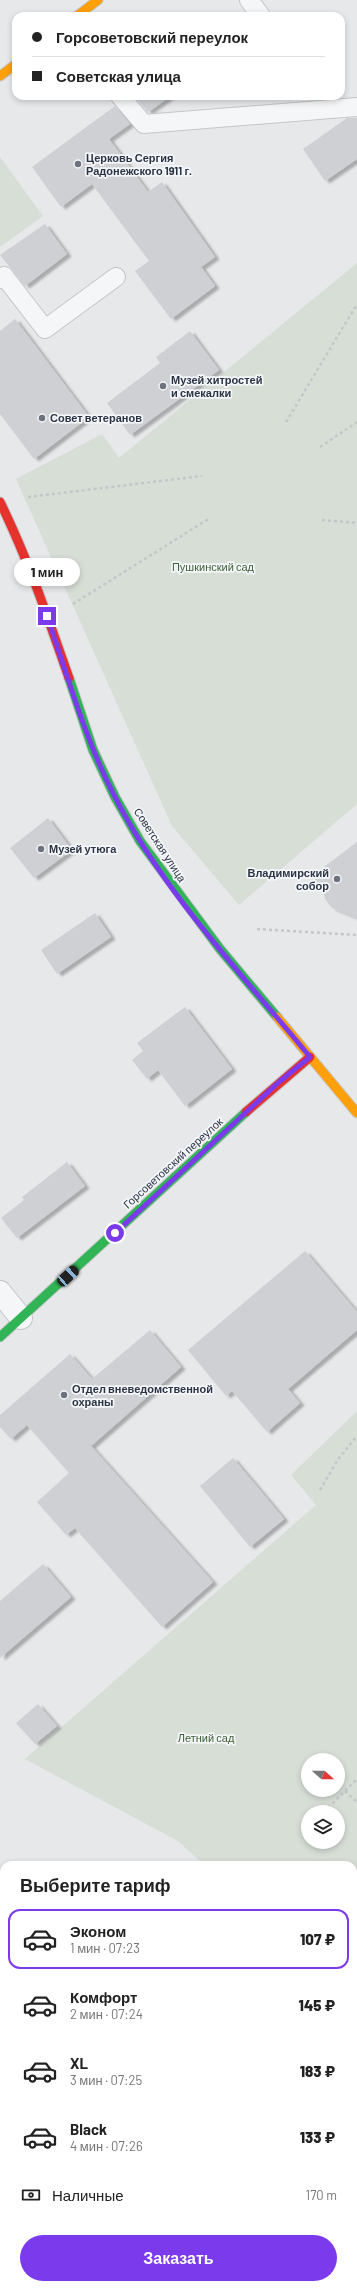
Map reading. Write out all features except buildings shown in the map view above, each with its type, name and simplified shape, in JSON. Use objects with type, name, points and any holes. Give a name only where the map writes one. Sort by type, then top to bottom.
[{"type":"main road","points":[[83,12],[98,0]]},
{"type":"main road","points":[[0,76],[12,67]]},
{"type":"main road","name":"Советская улица","points":[[0,502],[18,538],[38,587],[93,750],[115,797],[140,840],[182,901],[357,1113]]},
{"type":"main road","name":"Горсоветовский переулок","points":[[0,1336],[279,1082],[310,1057]]},
{"type":"street","points":[[0,1292],[21,1318]]},
{"type":"lane","points":[[249,0],[258,12]]},
{"type":"lane","points":[[123,100],[144,124],[357,107]]},
{"type":"lane","points":[[0,279],[4,276],[45,329],[116,277]]},
{"type":"path","points":[[286,422],[357,304]]},
{"type":"path","points":[[320,447],[357,422]]},
{"type":"path","points":[[22,498],[202,476]]},
{"type":"path","points":[[70,606],[210,518]]},
{"type":"path","points":[[322,520],[357,523]]},
{"type":"path","points":[[256,929],[357,934]]},
{"type":"path","points":[[320,1490],[338,1458],[357,1436]]},
{"type":"path","points":[[357,1779],[345,1791],[357,1802]]},
{"type":"path","points":[[331,1805],[339,1797]]},
{"type":"green space","points":[[0,157],[43,216],[0,247]]},
{"type":"green space","name":"Пушкинский сад","points":[[357,263],[357,804],[239,905],[172,826],[16,479],[102,434],[119,458]]},
{"type":"green space","name":"Летний сад","points":[[357,1411],[357,1861],[200,1861],[178,1841],[25,1759],[316,1505],[291,1475]]},
{"type":"traffic: fast","points":[[69,678],[93,750],[115,797],[140,841],[220,949],[277,1017]]},
{"type":"traffic: fast","points":[[0,1337],[246,1112]]},
{"type":"traffic: slow","points":[[82,12],[98,0]]},
{"type":"traffic: slow","points":[[0,76],[12,67]]},
{"type":"traffic: slow","points":[[277,1017],[357,1113]]},
{"type":"traffic: jam","points":[[0,502],[29,567],[69,678]]},
{"type":"traffic: jam","points":[[246,1112],[310,1057]]},
{"type":"place","name":"Церковь Сергия Радонежского 1911 г.","points":[[78,164]]},
{"type":"place","name":"Музей хитростей и смекалки","points":[[163,386]]},
{"type":"place","name":"Совет ветеранов","points":[[42,418]]},
{"type":"place","name":"Музей утюга","points":[[41,849]]},
{"type":"place","name":"Владимирский собор","points":[[337,879]]},
{"type":"place","name":"Отдел вневедомственной охраны","points":[[64,1395]]},
{"type":"route","points":[[47,616],[93,750],[115,797],[140,840],[182,901],[310,1057],[279,1082],[115,1233]]}]
